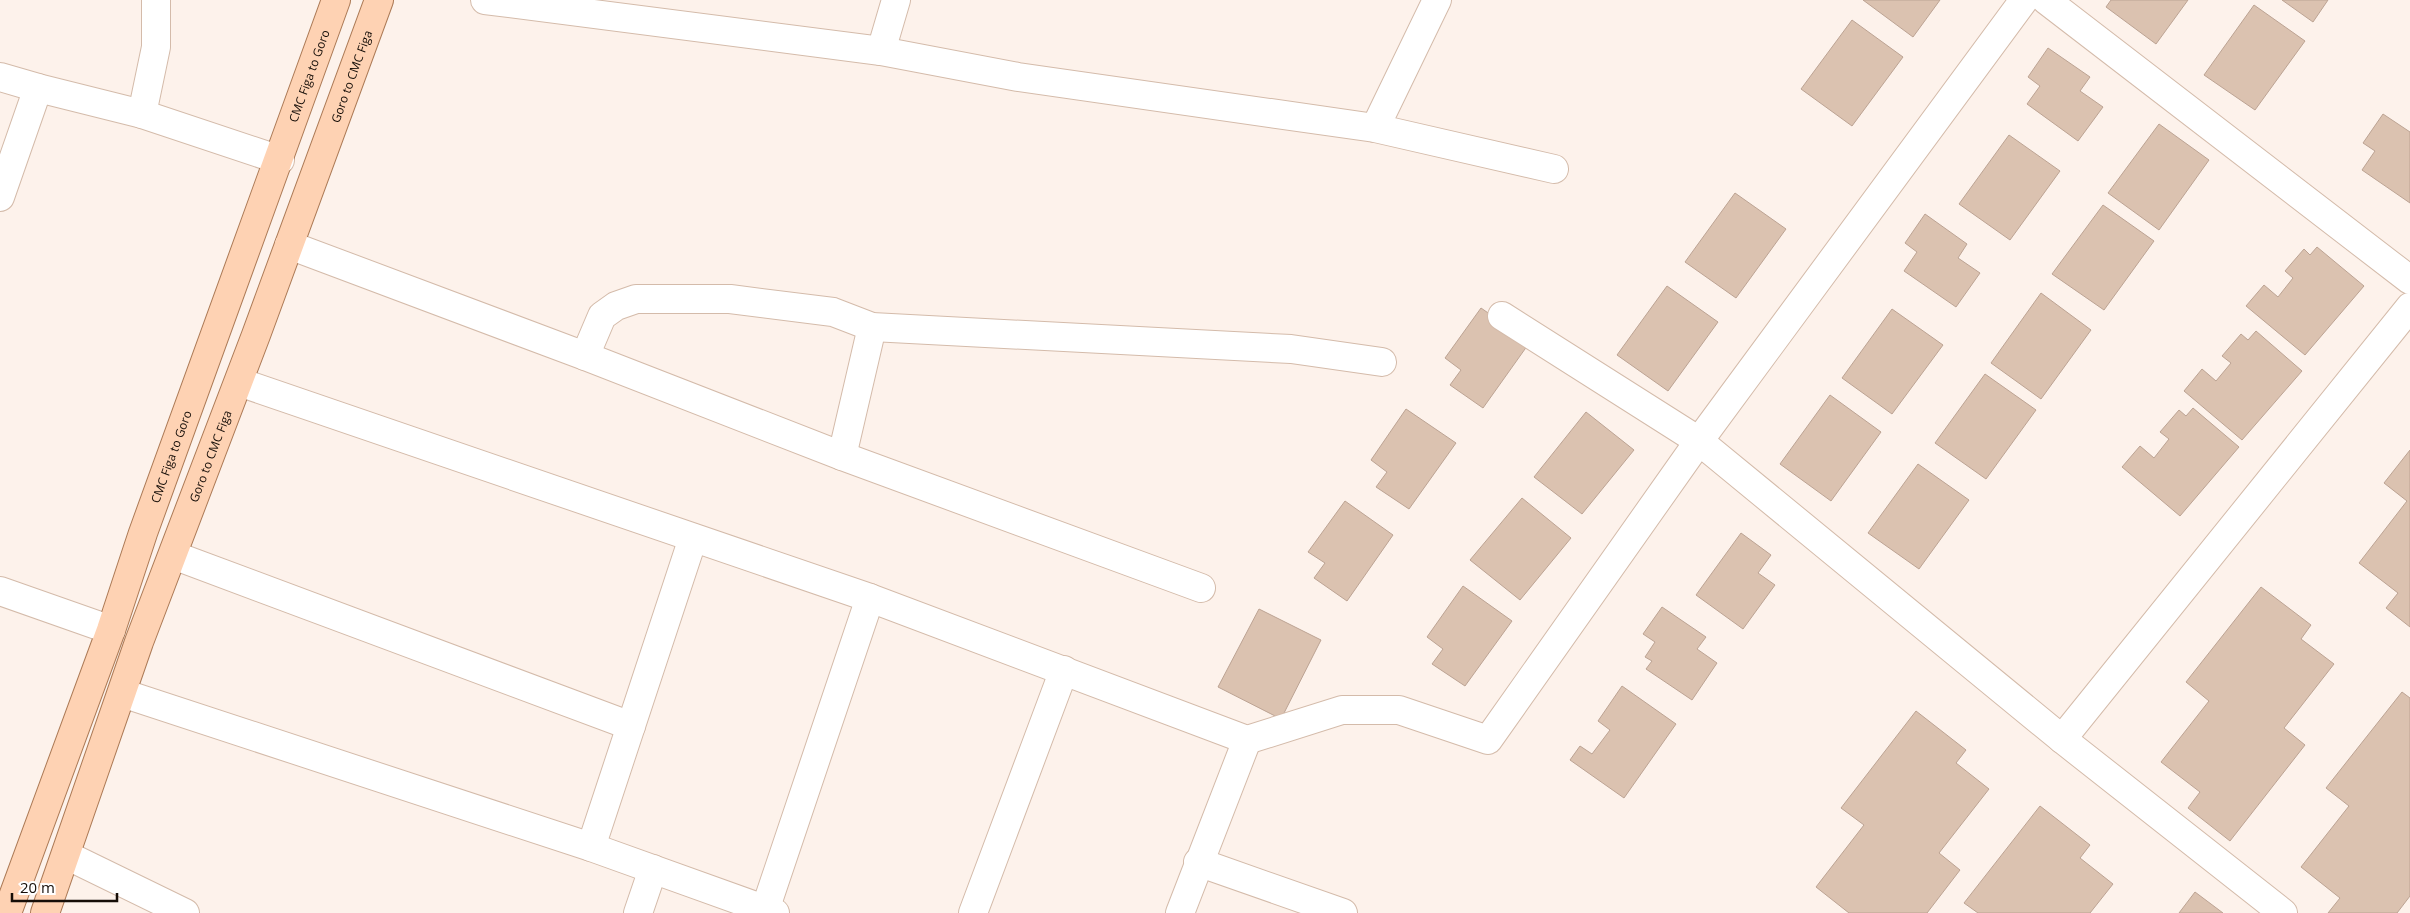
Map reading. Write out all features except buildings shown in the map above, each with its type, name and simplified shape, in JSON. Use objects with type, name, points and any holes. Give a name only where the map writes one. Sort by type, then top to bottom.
[{"type":"main road","name":"CMC Figa to Goro","points":[[7,913],[111,630],[147,524],[280,160],[336,0]]},
{"type":"main road","name":"Goro to CMC Figa","points":[[45,913],[139,642],[174,555],[379,0]]},
{"type":"street","points":[[142,114],[156,47],[156,0]]},
{"type":"street","points":[[485,0],[881,51],[1018,77],[1375,128],[1554,169]]},
{"type":"street","points":[[881,51],[896,0]]},
{"type":"street","points":[[1375,128],[1437,0]]},
{"type":"street","points":[[238,382],[870,598],[1247,740],[1342,710],[1399,710],[1488,740],[1699,441],[2024,0]]},
{"type":"street","points":[[2046,0],[2410,280]]},
{"type":"street","points":[[0,76],[38,88],[142,114],[280,160]]},
{"type":"street","points":[[0,197],[38,88]]},
{"type":"street","points":[[289,245],[585,356],[842,456],[1201,588]]},
{"type":"street","points":[[585,356],[602,316],[616,306],[636,300],[730,299],[832,312],[872,327],[1291,349],[1382,362]]},
{"type":"street","points":[[2062,739],[2410,307]]},
{"type":"street","points":[[1502,316],[1699,441],[2062,739],[2283,913]]},
{"type":"street","points":[[842,456],[872,327]]},
{"type":"street","points":[[591,847],[693,538]]},
{"type":"street","points":[[174,555],[631,726]]},
{"type":"street","points":[[0,591],[111,630]]},
{"type":"street","points":[[122,693],[591,847],[770,911],[870,598]]},
{"type":"street","points":[[973,913],[1064,670]]},
{"type":"street","points":[[1180,913],[1198,862],[1247,740]]},
{"type":"street","points":[[66,855],[185,913]]},
{"type":"street","points":[[1198,862],[1344,913]]},
{"type":"street","points":[[638,913],[653,869]]}]
